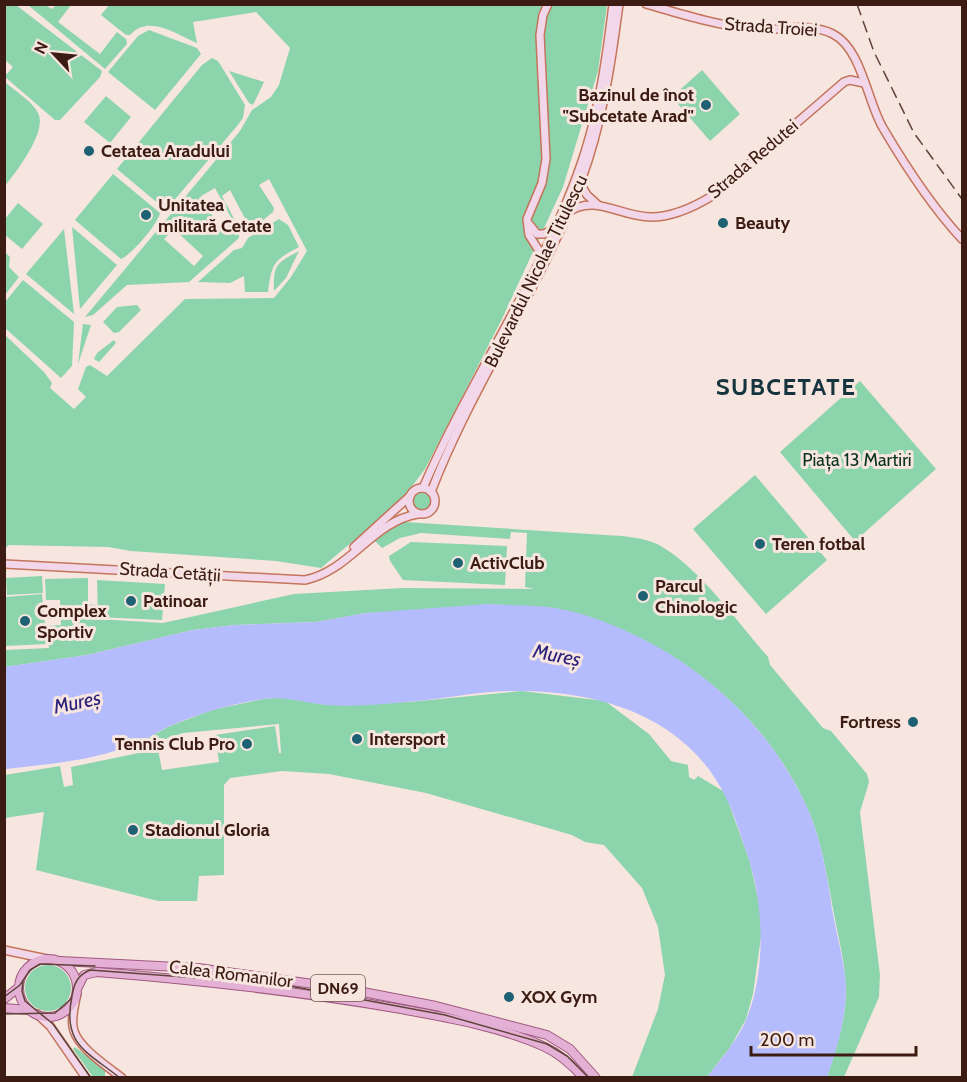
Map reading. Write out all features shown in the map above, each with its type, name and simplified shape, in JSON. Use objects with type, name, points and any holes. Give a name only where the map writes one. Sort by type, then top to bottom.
[{"type":"main road","points":[[541,254],[527,230],[527,219],[542,183],[546,159],[540,35],[543,15],[548,4]]},
{"type":"main road","name":"Bulevardul Nicolae Titulescu","points":[[423,488],[541,254],[574,181],[593,121],[615,10],[619,4]]},
{"type":"main road","name":"Strada Troiei","points":[[645,4],[742,28],[764,30],[803,27],[825,30],[842,40],[847,46],[882,126],[936,208],[963,239]]},
{"type":"main road","name":"Bulevardul Nicolae Titulescu","points":[[431,492],[446,454],[580,183],[599,124],[615,10]]},
{"type":"main road","name":"Strada Redutei","points":[[598,204],[630,215],[652,217],[688,209],[712,196],[844,82],[850,80],[864,83]]},
{"type":"main road","points":[[580,183],[587,195],[598,204]]},
{"type":"main road","points":[[567,213],[584,204],[598,204]]},
{"type":"main road","points":[[527,219],[537,234],[544,234],[553,229]]},
{"type":"main road","points":[[410,496],[409,506],[418,514],[425,514],[433,508],[435,500],[431,492],[423,488]]},
{"type":"main road","name":"Strada Cetății","points":[[332,568],[414,491],[423,488]]},
{"type":"main road","name":"Strada Cetății","points":[[4,564],[298,580],[313,578],[332,568],[392,521],[418,514]]},
{"type":"main road","points":[[4,950],[60,961],[73,971],[77,990],[74,1031],[111,1074],[122,1077]]},
{"type":"main road","points":[[4,999],[18,988],[27,968],[47,959]]},
{"type":"main road","name":"Calea Romanilor","points":[[60,961],[205,968],[342,988],[436,1006],[547,1035],[570,1050],[596,1077]]},
{"type":"main road","name":"Calea Romanilor","points":[[77,990],[84,975],[97,972],[204,980],[347,1000],[452,1019],[536,1043],[563,1058],[584,1077]]},
{"type":"main road","points":[[18,988],[22,1003],[28,1010]]},
{"type":"main road","points":[[4,1008],[28,1010],[52,1016],[61,1013],[71,1005],[77,990]]},
{"type":"main road","points":[[37,1014],[50,1026],[86,1077]]},
{"type":"green space","points":[[5,4],[16,5],[102,71],[100,77],[60,120],[55,120],[5,77],[5,73],[7,74],[13,67],[5,60]]},
{"type":"green space","points":[[28,5],[45,5],[52,9],[56,5],[71,5],[58,22],[100,54],[117,32],[126,39],[127,44],[105,69]]},
{"type":"green space","points":[[109,5],[607,5],[598,71],[563,187],[501,321],[425,469],[401,501],[321,568],[276,561],[131,551],[108,547],[9,545],[5,548],[4,334],[44,372],[52,383],[50,388],[74,409],[86,397],[78,389],[86,367],[90,365],[107,376],[185,299],[274,298],[291,277],[307,251],[269,179],[259,185],[274,208],[273,212],[251,230],[230,190],[222,196],[239,228],[239,238],[189,282],[127,285],[93,315],[85,317],[240,131],[252,110],[271,97],[279,85],[290,48],[256,12],[193,22],[197,43],[154,26],[145,26],[126,35],[101,15]],"holes":[[[215,188],[234,223],[221,231],[201,196]],[[174,229],[203,256],[194,266],[164,239]]]},
{"type":"green space","points":[[149,30],[197,48],[201,54],[155,110],[108,72],[138,36]]},
{"type":"green space","points":[[212,58],[218,61],[245,105],[243,118],[166,210],[117,169],[202,65]]},
{"type":"green space","name":"Bazinul de înot \"Subcetate Arad\"","points":[[702,70],[740,114],[710,141],[672,97]]},
{"type":"green space","points":[[229,71],[264,82],[253,105],[249,103]]},
{"type":"green space","points":[[5,82],[32,104],[40,121],[35,140],[5,186]]},
{"type":"green space","points":[[106,96],[131,117],[110,143],[84,122]]},
{"type":"green space","points":[[113,174],[160,213],[144,239],[121,259],[75,220]]},
{"type":"green space","points":[[18,203],[43,224],[22,249],[5,235],[5,219]]},
{"type":"green space","points":[[279,219],[288,225],[299,247],[275,264],[268,292],[245,292],[244,276],[230,283],[198,282],[234,250],[242,248],[248,238]]},
{"type":"green space","points":[[72,227],[117,265],[80,309]]},
{"type":"green space","points":[[64,229],[74,314],[26,274]]},
{"type":"green space","points":[[299,251],[286,278],[274,291],[274,275],[278,265]]},
{"type":"green space","points":[[5,252],[10,257],[9,267],[19,277],[5,295]]},
{"type":"green space","points":[[23,280],[74,322],[72,366],[61,378],[5,328],[5,302]]},
{"type":"green space","points":[[137,305],[141,310],[119,332],[114,333],[103,322],[117,307]]},
{"type":"green space","points":[[83,324],[91,325],[78,364]]},
{"type":"green space","points":[[114,340],[116,343],[99,362],[94,359],[97,353]]},
{"type":"green space","name":"Piața 13 Martiri","points":[[860,381],[936,469],[855,541],[780,452]]},
{"type":"green space","name":"Teren fotbal","points":[[755,475],[827,560],[766,614],[693,529]]},
{"type":"green space","points":[[422,491],[429,494],[432,501],[429,508],[422,511],[415,508],[412,501],[415,494]]},
{"type":"green space","points":[[405,522],[619,536],[659,545],[674,554],[717,596],[768,657],[770,665],[823,728],[831,731],[867,774],[869,782],[860,812],[880,975],[879,997],[844,1077],[827,1077],[839,1040],[846,989],[824,860],[809,812],[789,774],[765,738],[736,706],[704,678],[668,654],[630,633],[590,618],[548,607],[366,613],[316,622],[235,625],[193,630],[87,655],[5,667],[5,650],[49,648],[47,626],[61,625],[60,600],[46,600],[45,579],[88,578],[88,604],[96,605],[97,619],[163,623],[294,594],[403,588],[534,589],[525,587],[527,533],[511,532],[510,539],[421,533],[400,538],[382,548],[374,540],[397,524]]},
{"type":"green space","name":"ActivClub","points":[[411,542],[507,546],[505,585],[403,580],[389,556]]},
{"type":"green space","points":[[42,576],[43,593],[7,595],[6,578]]},
{"type":"green space","name":"Patinoar","points":[[97,580],[165,584],[162,620],[98,617]]},
{"type":"green space","name":"Complex Sportiv","points":[[42,594],[47,644],[5,646],[5,597]]},
{"type":"green space","points":[[522,691],[605,701],[649,734],[671,761],[688,765],[689,777],[694,780],[698,776],[723,791],[728,801],[750,862],[762,917],[761,937],[753,994],[746,1019],[731,1046],[707,1077],[632,1077],[658,1009],[665,975],[658,927],[642,888],[604,845],[585,842],[572,835],[426,793],[329,774],[282,771],[230,778],[224,785],[224,875],[199,876],[197,901],[158,901],[36,870],[44,812],[5,818],[5,775],[60,766],[64,787],[73,785],[71,767],[158,749],[162,770],[219,762],[215,735],[275,726],[279,753],[281,753],[279,724],[183,733],[139,748],[136,744],[170,726],[212,710],[283,697],[327,705],[409,702]]},
{"type":"green space","points":[[48,965],[64,972],[71,988],[64,1004],[48,1011],[32,1004],[25,988],[32,972]]},
{"type":"green space","points":[[75,1047],[105,1070],[105,1077],[93,1077],[73,1049]]},
{"type":"water","name":"Mureș","points":[[488,604],[563,609],[611,625],[647,641],[682,662],[714,686],[743,713],[769,743],[791,776],[814,824],[824,860],[844,967],[846,988],[844,1014],[839,1040],[827,1077],[707,1077],[738,1035],[753,1000],[761,935],[757,891],[752,870],[727,800],[711,772],[691,749],[667,730],[641,715],[612,704],[551,692],[520,691],[357,705],[327,705],[280,698],[263,699],[227,706],[192,717],[140,741],[104,754],[72,761],[5,769],[5,667],[87,655],[193,630],[235,625],[316,622],[366,613]]},
{"type":"tram line","points":[[4,997],[20,985],[30,970],[40,964],[95,966]]},
{"type":"tram line","points":[[120,1078],[87,1053],[74,1036],[70,1025],[74,987],[77,980],[90,970],[279,984],[445,1015],[547,1044],[567,1056],[589,1078]]},
{"type":"tram line","points":[[23,981],[22,991],[25,1001],[53,1024],[91,1078]]},
{"type":"tram line","points":[[4,1014],[55,1013],[71,999]]},
{"type":"railway","points":[[857,4],[874,52],[914,133],[962,199]]},
{"type":"place","name":"Bazinul de înot \"Subcetate Arad\"","points":[[706,105]]},
{"type":"place","name":"Cetatea Aradului","points":[[89,151]]},
{"type":"place","name":"Unitatea militară Cetate","points":[[146,215]]},
{"type":"place","name":"Beauty","points":[[723,223]]},
{"type":"place","name":"Teren fotbal","points":[[760,544]]},
{"type":"place","name":"ActivClub","points":[[458,563]]},
{"type":"place","name":"Parcul Chinologic","points":[[643,596]]},
{"type":"place","name":"Patinoar","points":[[131,601]]},
{"type":"place","name":"Complex Sportiv","points":[[25,621]]},
{"type":"place","name":"Fortress","points":[[913,722]]},
{"type":"place","name":"Intersport","points":[[357,739]]},
{"type":"place","name":"Tennis Club Pro","points":[[247,744]]},
{"type":"place","name":"Stadionul Gloria","points":[[133,830]]},
{"type":"place","name":"XOX Gym","points":[[509,997]]},
{"type":"district","name":"SUBCETATE","points":[[786,386]]}]
